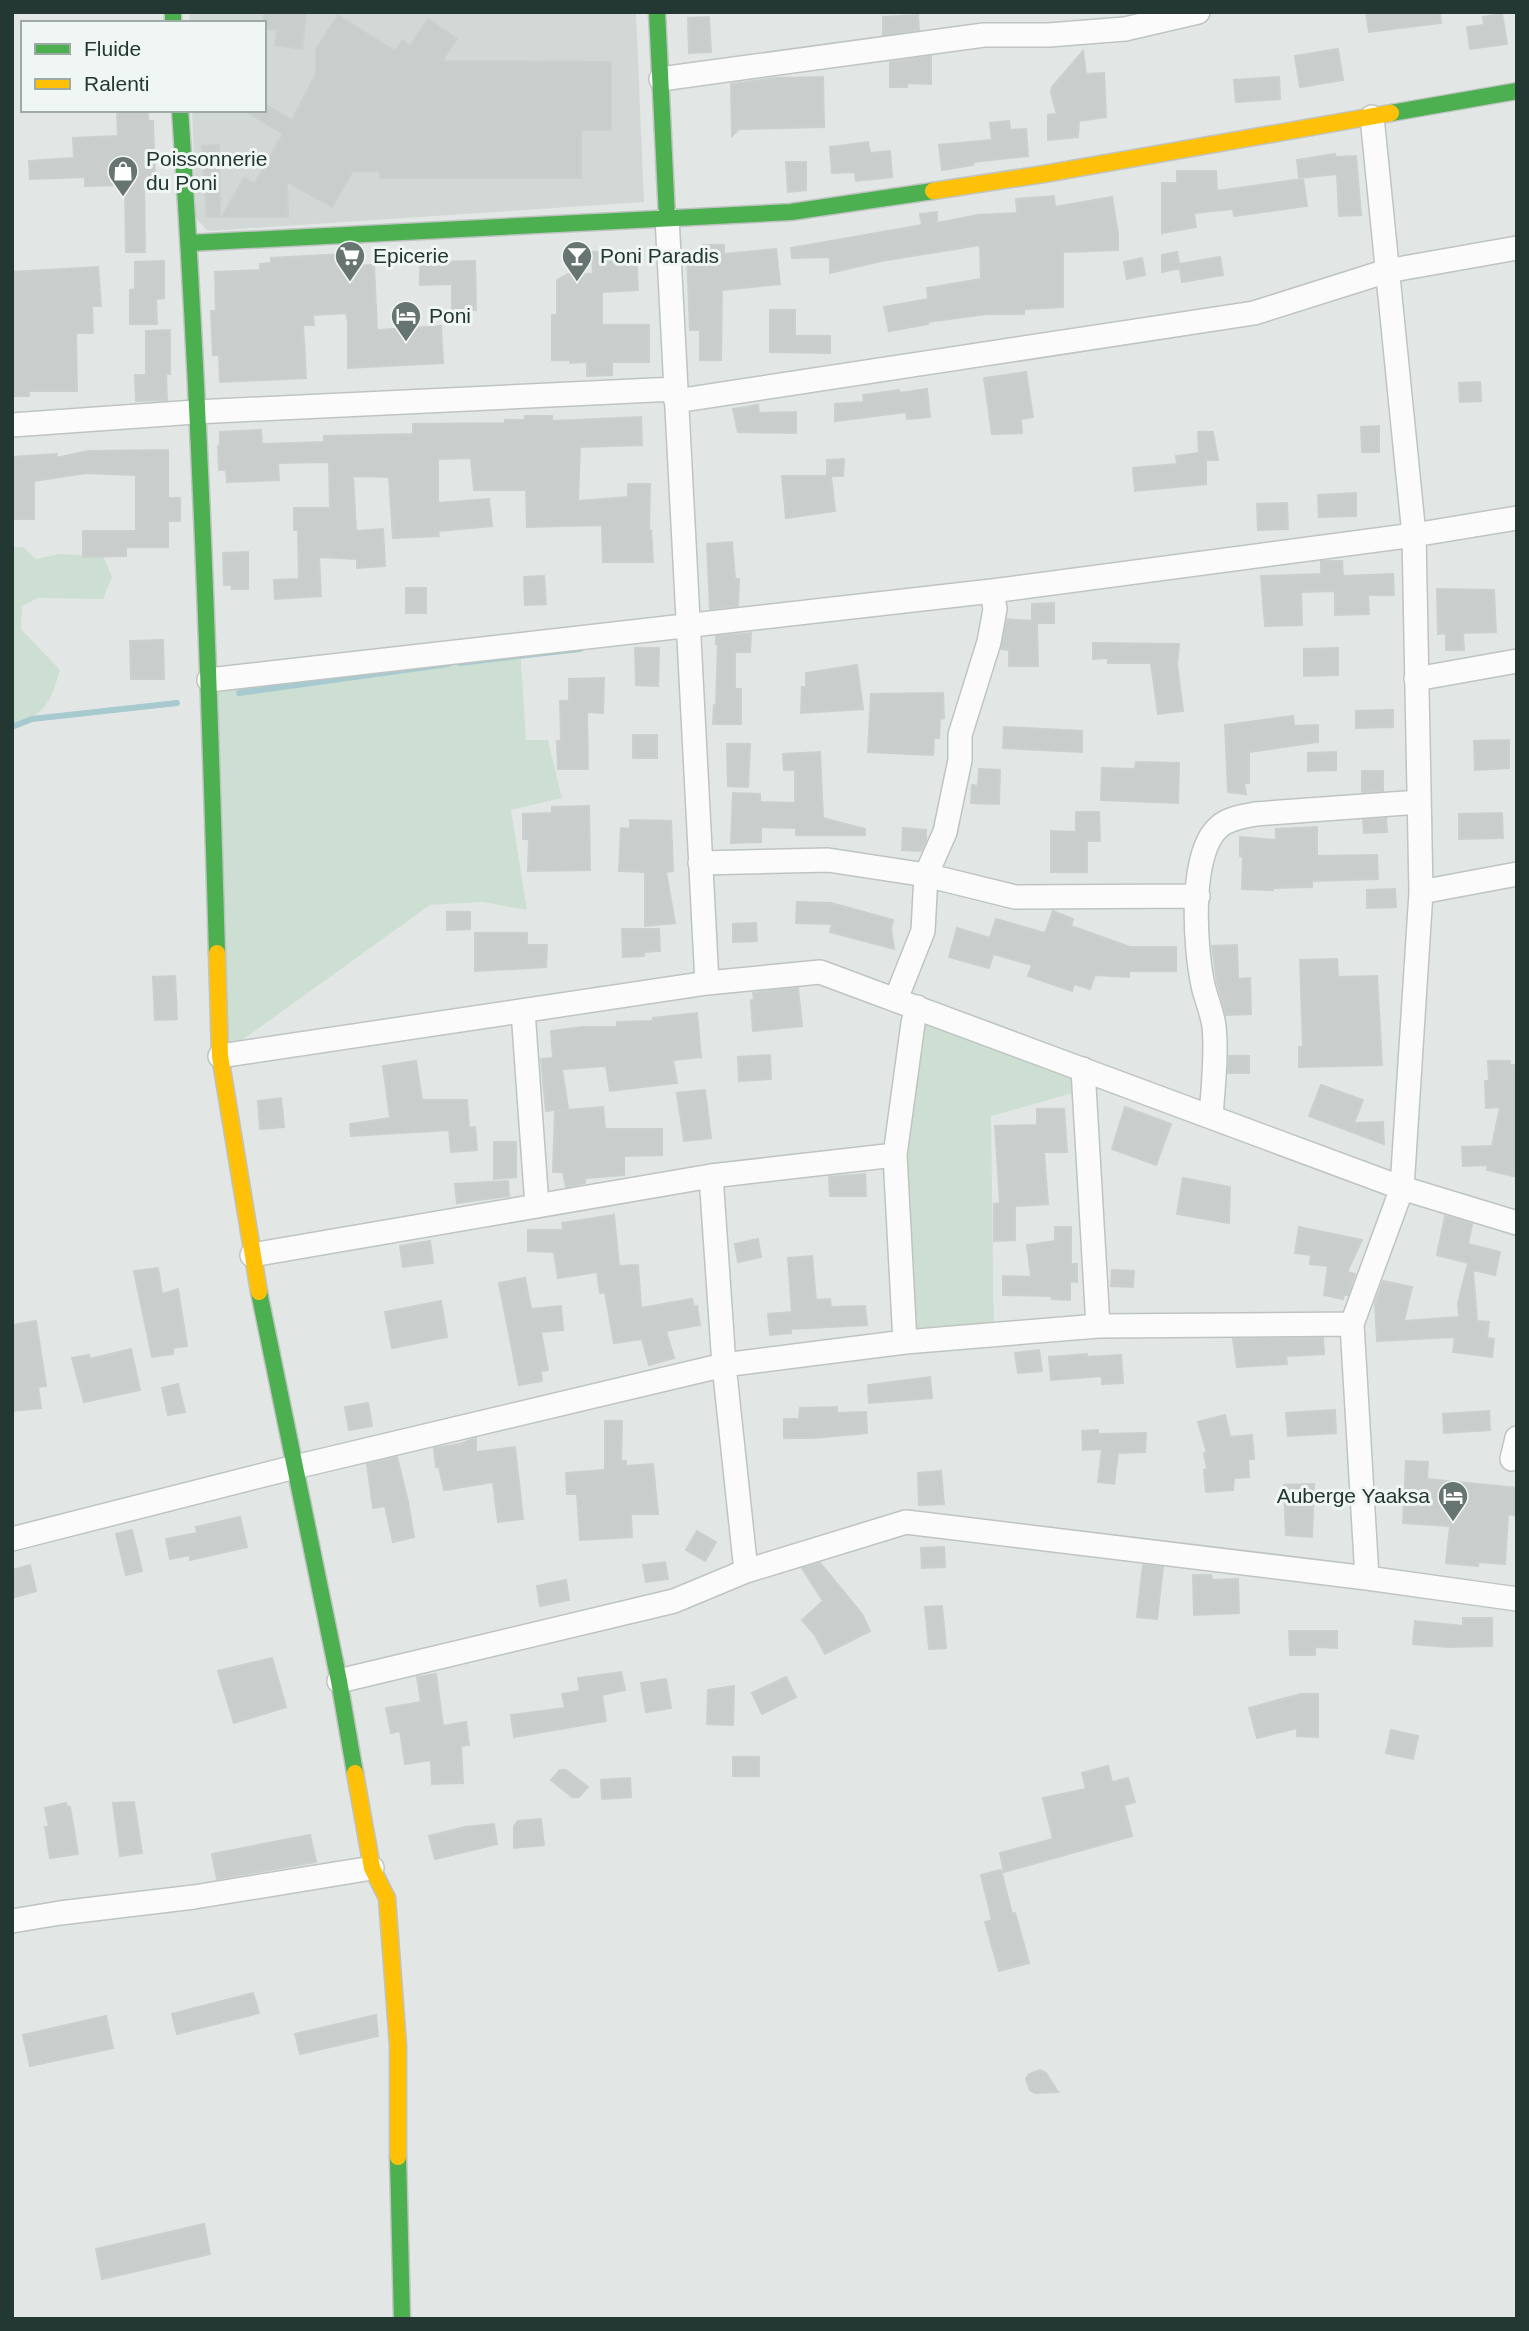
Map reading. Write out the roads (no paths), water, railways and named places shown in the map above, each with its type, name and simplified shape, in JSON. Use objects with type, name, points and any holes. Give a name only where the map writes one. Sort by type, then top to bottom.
[{"type":"street","points":[[657,12],[707,984]]},
{"type":"street","points":[[661,79],[984,35],[1049,35],[1125,29],[1198,12]]},
{"type":"street","points":[[189,243],[791,212],[914,195],[1517,91]]},
{"type":"street","points":[[180,112],[189,243],[209,680],[220,1056],[252,1255],[339,1681],[372,1868],[387,1898],[398,2045],[398,2200],[405,2314]]},
{"type":"street","points":[[1367,1578],[1352,1324],[1402,1188],[1421,892],[1414,535],[1372,117]]},
{"type":"street","points":[[12,425],[195,412],[676,395],[1254,313],[1387,271],[1517,248]]},
{"type":"street","points":[[209,680],[992,592],[1414,535],[1517,518]]},
{"type":"street","points":[[905,1342],[895,1154],[913,1023],[906,1003],[923,931],[926,875],[945,832],[960,760],[960,735],[989,642],[995,609],[992,592]]},
{"type":"street","points":[[1416,679],[1517,662]]},
{"type":"street","points":[[1211,1117],[1216,1050],[1213,1024],[1202,984],[1195,927],[1205,848],[1218,827],[1232,819],[1255,814],[1419,802]]},
{"type":"street","points":[[700,863],[828,860],[926,875],[1015,897],[1198,896]]},
{"type":"street","points":[[1421,892],[1517,874]]},
{"type":"street","points":[[220,1056],[707,984],[820,972],[1402,1188],[1517,1223]]},
{"type":"street","points":[[523,1011],[537,1206]]},
{"type":"street","points":[[1083,1069],[1098,1326]]},
{"type":"street","points":[[252,1255],[711,1176],[895,1154]]},
{"type":"street","points":[[711,1176],[724,1365],[746,1571]]},
{"type":"street","points":[[12,1539],[295,1467],[724,1365],[905,1342],[1098,1326],[1352,1324]]},
{"type":"street","points":[[339,1681],[674,1601],[746,1571],[906,1522],[1517,1599]]},
{"type":"street","points":[[12,1921],[222,1893],[372,1868]]},
{"type":"waterway","points":[[459,663],[580,649]]},
{"type":"waterway","points":[[239,693],[448,664]]},
{"type":"waterway","points":[[12,727],[32,719],[177,703]]},
{"type":"place","name":"Poissonnerie du Poni","points":[[123,198]]},
{"type":"place","name":"Epicerie","points":[[350,283]]},
{"type":"place","name":"Poni Paradis","points":[[577,283]]},
{"type":"place","name":"Poni","points":[[406,343]]},
{"type":"place","name":"Auberge Yaaksa","points":[[1453,1523]]}]
